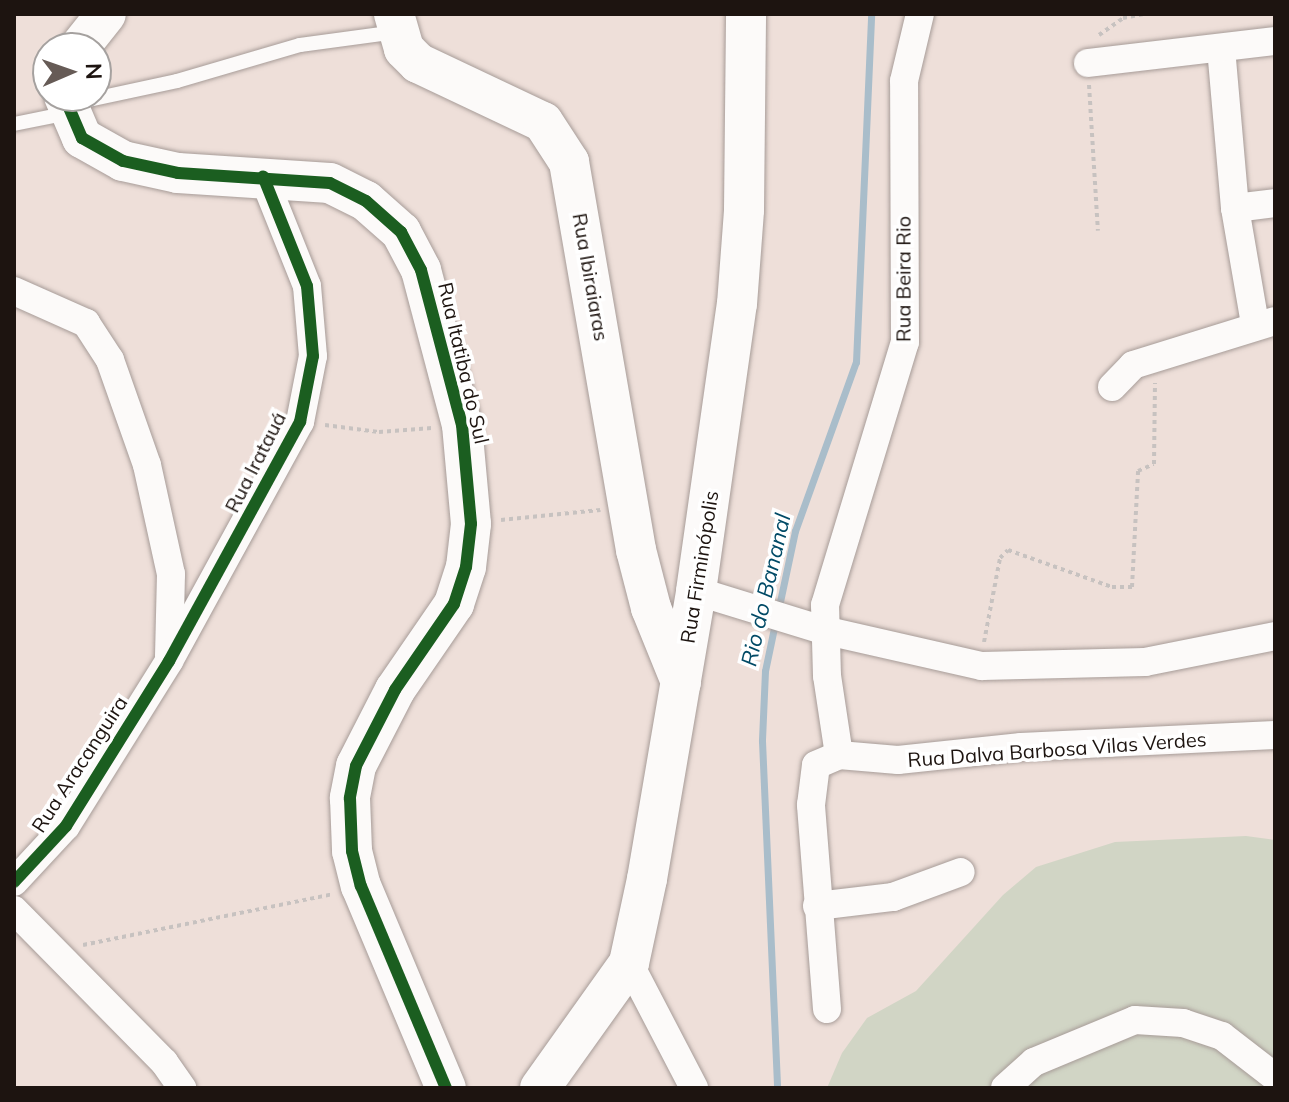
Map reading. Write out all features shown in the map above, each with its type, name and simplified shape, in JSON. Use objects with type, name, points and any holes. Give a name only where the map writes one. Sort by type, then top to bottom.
[{"type":"main road","points":[[92,32],[106,14]]},
{"type":"main road","name":"Rua Firminópolis","points":[[540,1088],[629,963],[681,682],[675,632],[707,593],[744,210],[746,14]]},
{"type":"main road","name":"Rua Ibiraiaras","points":[[396,23],[404,49],[418,63],[543,122],[569,162],[629,507],[647,589],[675,632]]},
{"type":"main road","name":"Rua Itatiba do Sul","points":[[69,112],[82,138],[123,161],[178,173],[263,176],[330,183],[366,201],[401,232],[436,312],[462,425],[471,524],[454,604],[395,690],[356,766],[351,824],[361,886],[446,1088]]},
{"type":"main road","points":[[647,589],[707,593]]},
{"type":"street","name":"Rua Beira Rio","points":[[839,755],[823,630],[831,572],[905,342],[904,81],[920,14]]},
{"type":"street","points":[[1088,63],[1275,41]]},
{"type":"street","points":[[1112,387],[1123,370],[1265,322],[1235,208],[1221,48]]},
{"type":"street","name":"Rua Iratauá","points":[[169,661],[300,422],[313,356],[307,286],[263,176]]},
{"type":"street","points":[[1235,208],[1275,203]]},
{"type":"street","points":[[14,291],[86,323],[116,374],[147,465],[171,574],[169,661]]},
{"type":"street","points":[[707,593],[823,630],[982,666],[1145,662],[1275,636]]},
{"type":"street","name":"Rua Aracanguira","points":[[14,882],[66,826],[169,661]]},
{"type":"street","name":"Rua Dalva Barbosa Vilas Verdes","points":[[839,755],[898,760],[1021,747],[1275,735]]},
{"type":"street","points":[[827,1009],[811,805],[814,769],[839,755]]},
{"type":"street","points":[[817,906],[893,897],[961,872]]},
{"type":"street","points":[[14,910],[164,1062],[182,1088]]},
{"type":"street","points":[[629,963],[694,1088]]},
{"type":"street","points":[[1005,1088],[1034,1062],[1135,1020],[1183,1023],[1222,1036],[1275,1077]]},
{"type":"lane","points":[[112,95],[396,23]]},
{"type":"lane","points":[[14,124],[47,112]]},
{"type":"path","points":[[1098,231],[1088,63],[1104,27],[1143,14]]},
{"type":"path","points":[[982,666],[1005,551],[1112,587],[1132,587],[1138,471],[1154,467],[1155,376],[1160,357]]},
{"type":"path","points":[[300,422],[379,432],[462,425]]},
{"type":"path","points":[[471,524],[629,507]]},
{"type":"path","points":[[52,946],[81,946],[289,907],[361,886]]},
{"type":"green space","points":[[1246,836],[1275,840],[1275,1088],[827,1088],[842,1053],[867,1018],[916,991],[1003,895],[1036,867],[1115,842]]},
{"type":"waterway","name":"Rio do Bananal","points":[[778,611],[795,531],[856,362],[871,14]]},
{"type":"waterway","name":"Rio do Bananal","points":[[775,623],[765,671],[762,741],[777,1088]]},
{"type":"cycle path","points":[[71,112],[82,138],[123,161],[178,173],[330,183],[366,201],[401,232],[421,270],[462,425],[471,524],[466,567],[454,604],[395,690],[356,766],[350,798],[352,851],[361,886],[446,1088]]},
{"type":"cycle path","points":[[14,882],[66,826],[169,661],[300,422],[313,356],[307,286],[263,176]]}]
